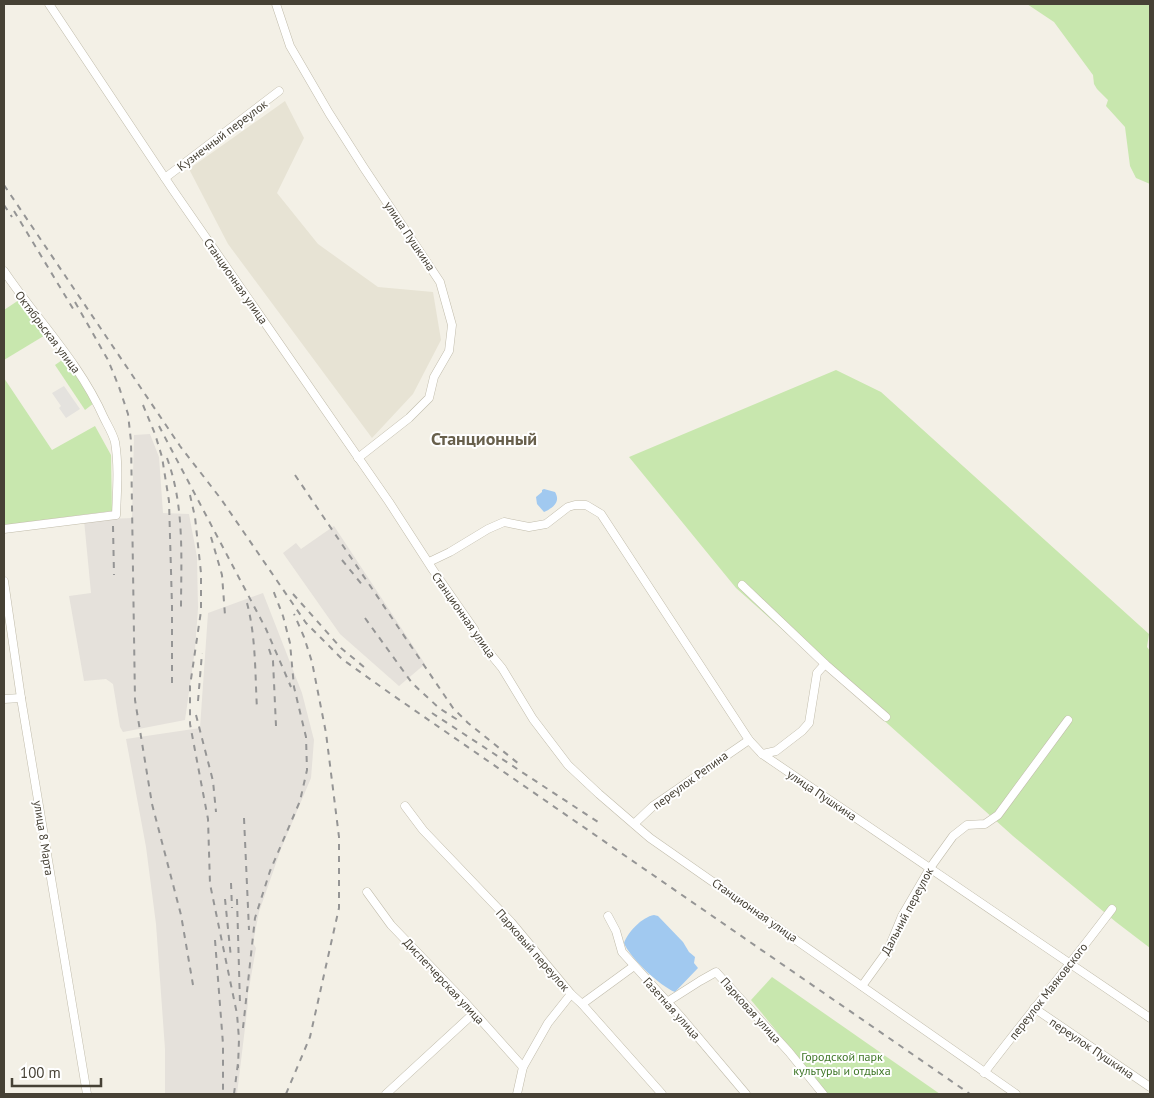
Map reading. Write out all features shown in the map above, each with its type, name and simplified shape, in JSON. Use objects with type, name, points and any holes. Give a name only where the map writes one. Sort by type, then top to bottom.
[{"type":"street","name":"Станционная улица","points":[[49,4],[165,178],[429,562],[474,629],[478,639],[502,668],[533,719],[568,765],[650,838],[1016,1094]]},
{"type":"street","name":"улица Пушкина","points":[[276,4],[290,46],[329,113],[440,282],[452,325],[449,351],[434,377],[429,398],[409,418],[358,458]]},
{"type":"street","name":"Кузнечный переулок","points":[[165,178],[279,91]]},
{"type":"street","name":"Октябрьская улица","points":[[4,271],[22,299],[64,350],[98,403],[114,441],[117,481],[116,514],[4,530]]},
{"type":"street","name":"улица Пушкина","points":[[429,562],[450,552],[488,528],[504,522],[529,527],[546,524],[568,507],[575,505],[586,505],[601,514],[749,740],[762,754],[1150,1018]]},
{"type":"street","name":"улица 8 Марта","points":[[4,582],[21,698],[87,1094]]},
{"type":"street","points":[[742,585],[825,664],[886,717]]},
{"type":"street","points":[[762,754],[776,751],[802,732],[809,723],[816,673],[825,664]]},
{"type":"street","points":[[4,699],[21,698]]},
{"type":"street","name":"Дальний переулок","points":[[862,986],[888,950],[902,916],[930,868],[953,836],[967,825],[985,824],[998,816],[1068,720]]},
{"type":"street","name":"переулок Репина","points":[[634,824],[653,806],[749,740]]},
{"type":"street","name":"Парковый переулок","points":[[405,806],[423,830],[510,922],[571,994],[662,1094]]},
{"type":"street","name":"Диспетчерская улица","points":[[367,892],[391,925],[523,1067]]},
{"type":"street","name":"переулок Маяковского","points":[[984,1073],[1112,909]]},
{"type":"street","name":"Газетная улица","points":[[608,916],[616,930],[622,952],[746,1094]]},
{"type":"street","points":[[582,1004],[634,966]]},
{"type":"street","name":"Парковая улица","points":[[667,1002],[716,972],[789,1052],[823,1094]]},
{"type":"street","points":[[518,1094],[523,1067],[548,1023],[571,994]]},
{"type":"street","name":"переулок Пушкина","points":[[1034,1008],[1150,1087]]},
{"type":"street","points":[[386,1094],[474,1013]]},
{"type":"shaded area","points":[[285,101],[304,138],[277,193],[318,244],[378,287],[433,292],[441,340],[413,394],[372,438],[228,244],[189,169]]},
{"type":"shaded area","points":[[64,386],[80,409],[66,418],[59,408],[61,406],[52,393]]},
{"type":"shaded area","points":[[150,434],[159,457],[163,513],[189,514],[197,557],[198,608],[195,650],[185,720],[123,732],[120,727],[113,684],[106,679],[84,681],[69,596],[91,593],[84,520],[132,518],[134,435]]},
{"type":"shaded area","points":[[334,526],[425,664],[399,686],[340,634],[283,553],[296,543],[301,549]]},
{"type":"shaded area","points":[[263,593],[302,693],[314,740],[311,778],[281,849],[259,912],[253,943],[256,948],[248,994],[237,1094],[165,1094],[165,1049],[156,924],[146,847],[126,739],[200,728],[208,613]]},
{"type":"green space","points":[[1027,4],[1150,4],[1150,184],[1136,178],[1130,166],[1125,127],[1106,106],[1108,100],[1094,84],[1093,75],[1054,22]]},
{"type":"green space","points":[[19,300],[47,334],[4,360],[4,310]]},
{"type":"green space","points":[[65,358],[94,403],[85,410],[55,365]]},
{"type":"green space","points":[[836,370],[881,392],[1149,634],[1147,647],[1150,651],[1150,948],[1013,836],[736,588],[629,457]]},
{"type":"green space","points":[[4,378],[52,450],[95,426],[111,455],[112,511],[4,525]]},
{"type":"green space","name":"Городской парк культуры и отдыха","points":[[772,977],[940,1094],[828,1094],[751,1000]]},
{"type":"water","points":[[544,489],[555,492],[557,502],[553,507],[544,512],[537,504],[536,497]]},
{"type":"water","points":[[649,916],[658,916],[683,942],[689,952],[695,957],[694,963],[698,968],[675,992],[646,971],[632,956],[624,943],[636,926]]},
{"type":"railway","points":[[4,185],[180,446],[221,499],[306,623],[342,659],[970,1094]]},
{"type":"railway","points":[[4,205],[12,217]]},
{"type":"railway","points":[[14,211],[75,312]]},
{"type":"railway","points":[[75,302],[108,360],[128,414],[131,441],[135,700],[152,804],[181,915],[193,985]]},
{"type":"railway","points":[[143,405],[162,457],[169,501],[172,688]]},
{"type":"railway","points":[[159,426],[266,629],[291,687]]},
{"type":"railway","points":[[167,458],[177,495],[181,533],[181,610]]},
{"type":"railway","points":[[295,475],[453,708],[468,723],[519,764]]},
{"type":"railway","points":[[190,495],[195,517],[201,573],[201,611],[190,686],[190,724],[208,819],[210,884],[237,1014],[239,1039],[238,1068]]},
{"type":"railway","points":[[113,526],[114,575]]},
{"type":"railway","points":[[211,537],[222,575],[225,615]]},
{"type":"railway","points":[[342,560],[364,587]]},
{"type":"railway","points":[[243,1028],[255,918],[270,871],[300,801],[307,770],[306,737],[294,687],[290,643],[283,616],[273,590]]},
{"type":"railway","points":[[293,594],[341,648],[364,667]]},
{"type":"railway","points":[[247,603],[254,642],[257,709]]},
{"type":"railway","points":[[286,1094],[310,1037],[339,908],[339,837],[326,733],[312,662],[294,614]]},
{"type":"railway","points":[[365,618],[412,683],[439,708],[461,722]]},
{"type":"railway","points":[[269,649],[273,661],[276,726]]},
{"type":"railway","points":[[198,701],[202,653]]},
{"type":"railway","points":[[432,713],[601,824]]},
{"type":"railway","points":[[196,715],[213,781],[216,812]]},
{"type":"railway","points":[[244,818],[249,930]]},
{"type":"railway","points":[[231,883],[232,908]]},
{"type":"railway","points":[[225,899],[231,958]]},
{"type":"railway","points":[[237,899],[240,1004]]},
{"type":"railway","points":[[215,940],[223,1044],[223,1091]]},
{"type":"railway","points":[[234,1094],[238,1063]]},
{"type":"district","name":"Станционный","points":[[484,438]]}]
